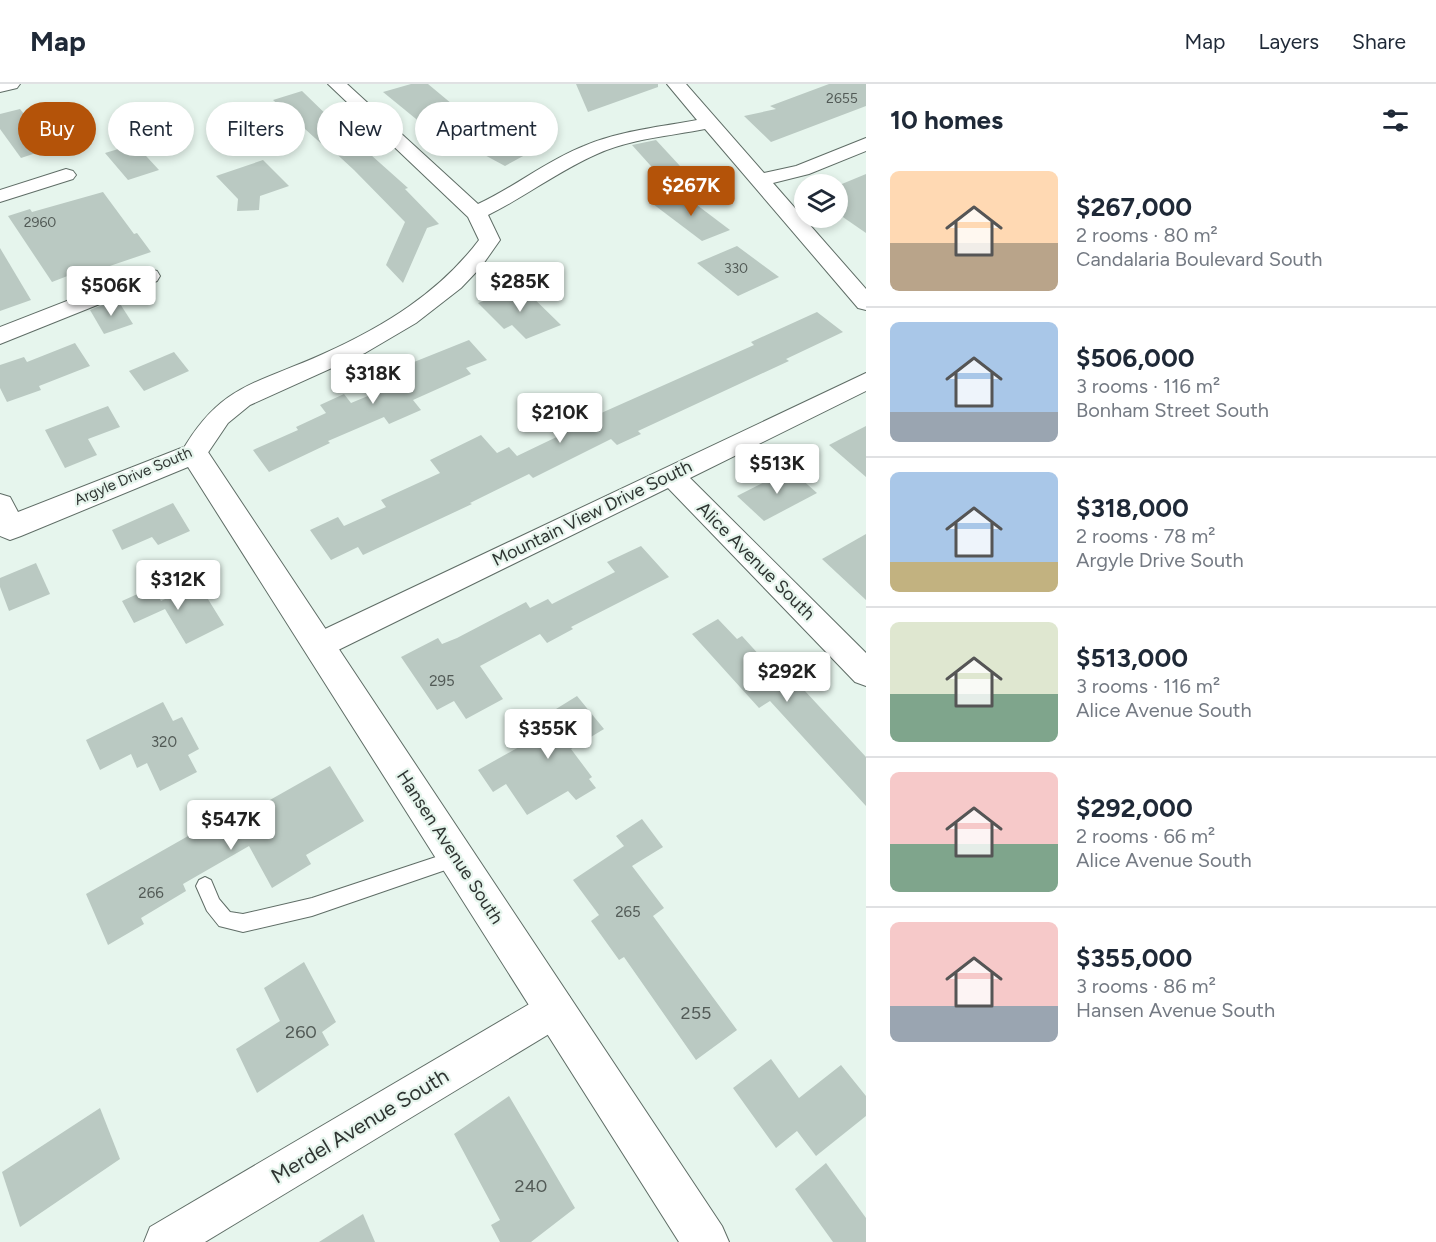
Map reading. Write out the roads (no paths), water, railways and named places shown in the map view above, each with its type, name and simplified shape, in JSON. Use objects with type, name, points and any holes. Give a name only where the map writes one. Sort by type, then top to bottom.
[{"type":"street","points":[[0,87],[11,84]]},
{"type":"street","points":[[337,84],[476,213],[513,195],[555,167],[592,149],[634,137],[710,123]]},
{"type":"street","points":[[676,84],[866,303]]},
{"type":"street","points":[[760,180],[802,170],[866,144]]},
{"type":"street","points":[[0,196],[66,175]]},
{"type":"street","name":"Argyle Drive South","points":[[3,522],[194,453],[226,410],[258,391],[323,364],[389,332],[429,303],[478,258],[489,240],[485,227],[476,213]]},
{"type":"street","points":[[0,336],[150,276]]},
{"type":"street","name":"Mountain View Drive South","points":[[318,646],[866,381]]},
{"type":"street","name":"Hansen Avenue South","points":[[194,453],[706,1242]]},
{"type":"street","name":"Alice Avenue South","points":[[671,475],[866,673]]},
{"type":"street","name":"Merdel Avenue South","points":[[165,1242],[556,1009]]},
{"type":"lane","points":[[205,886],[213,905],[225,920],[243,922],[312,908],[457,858]]}]
